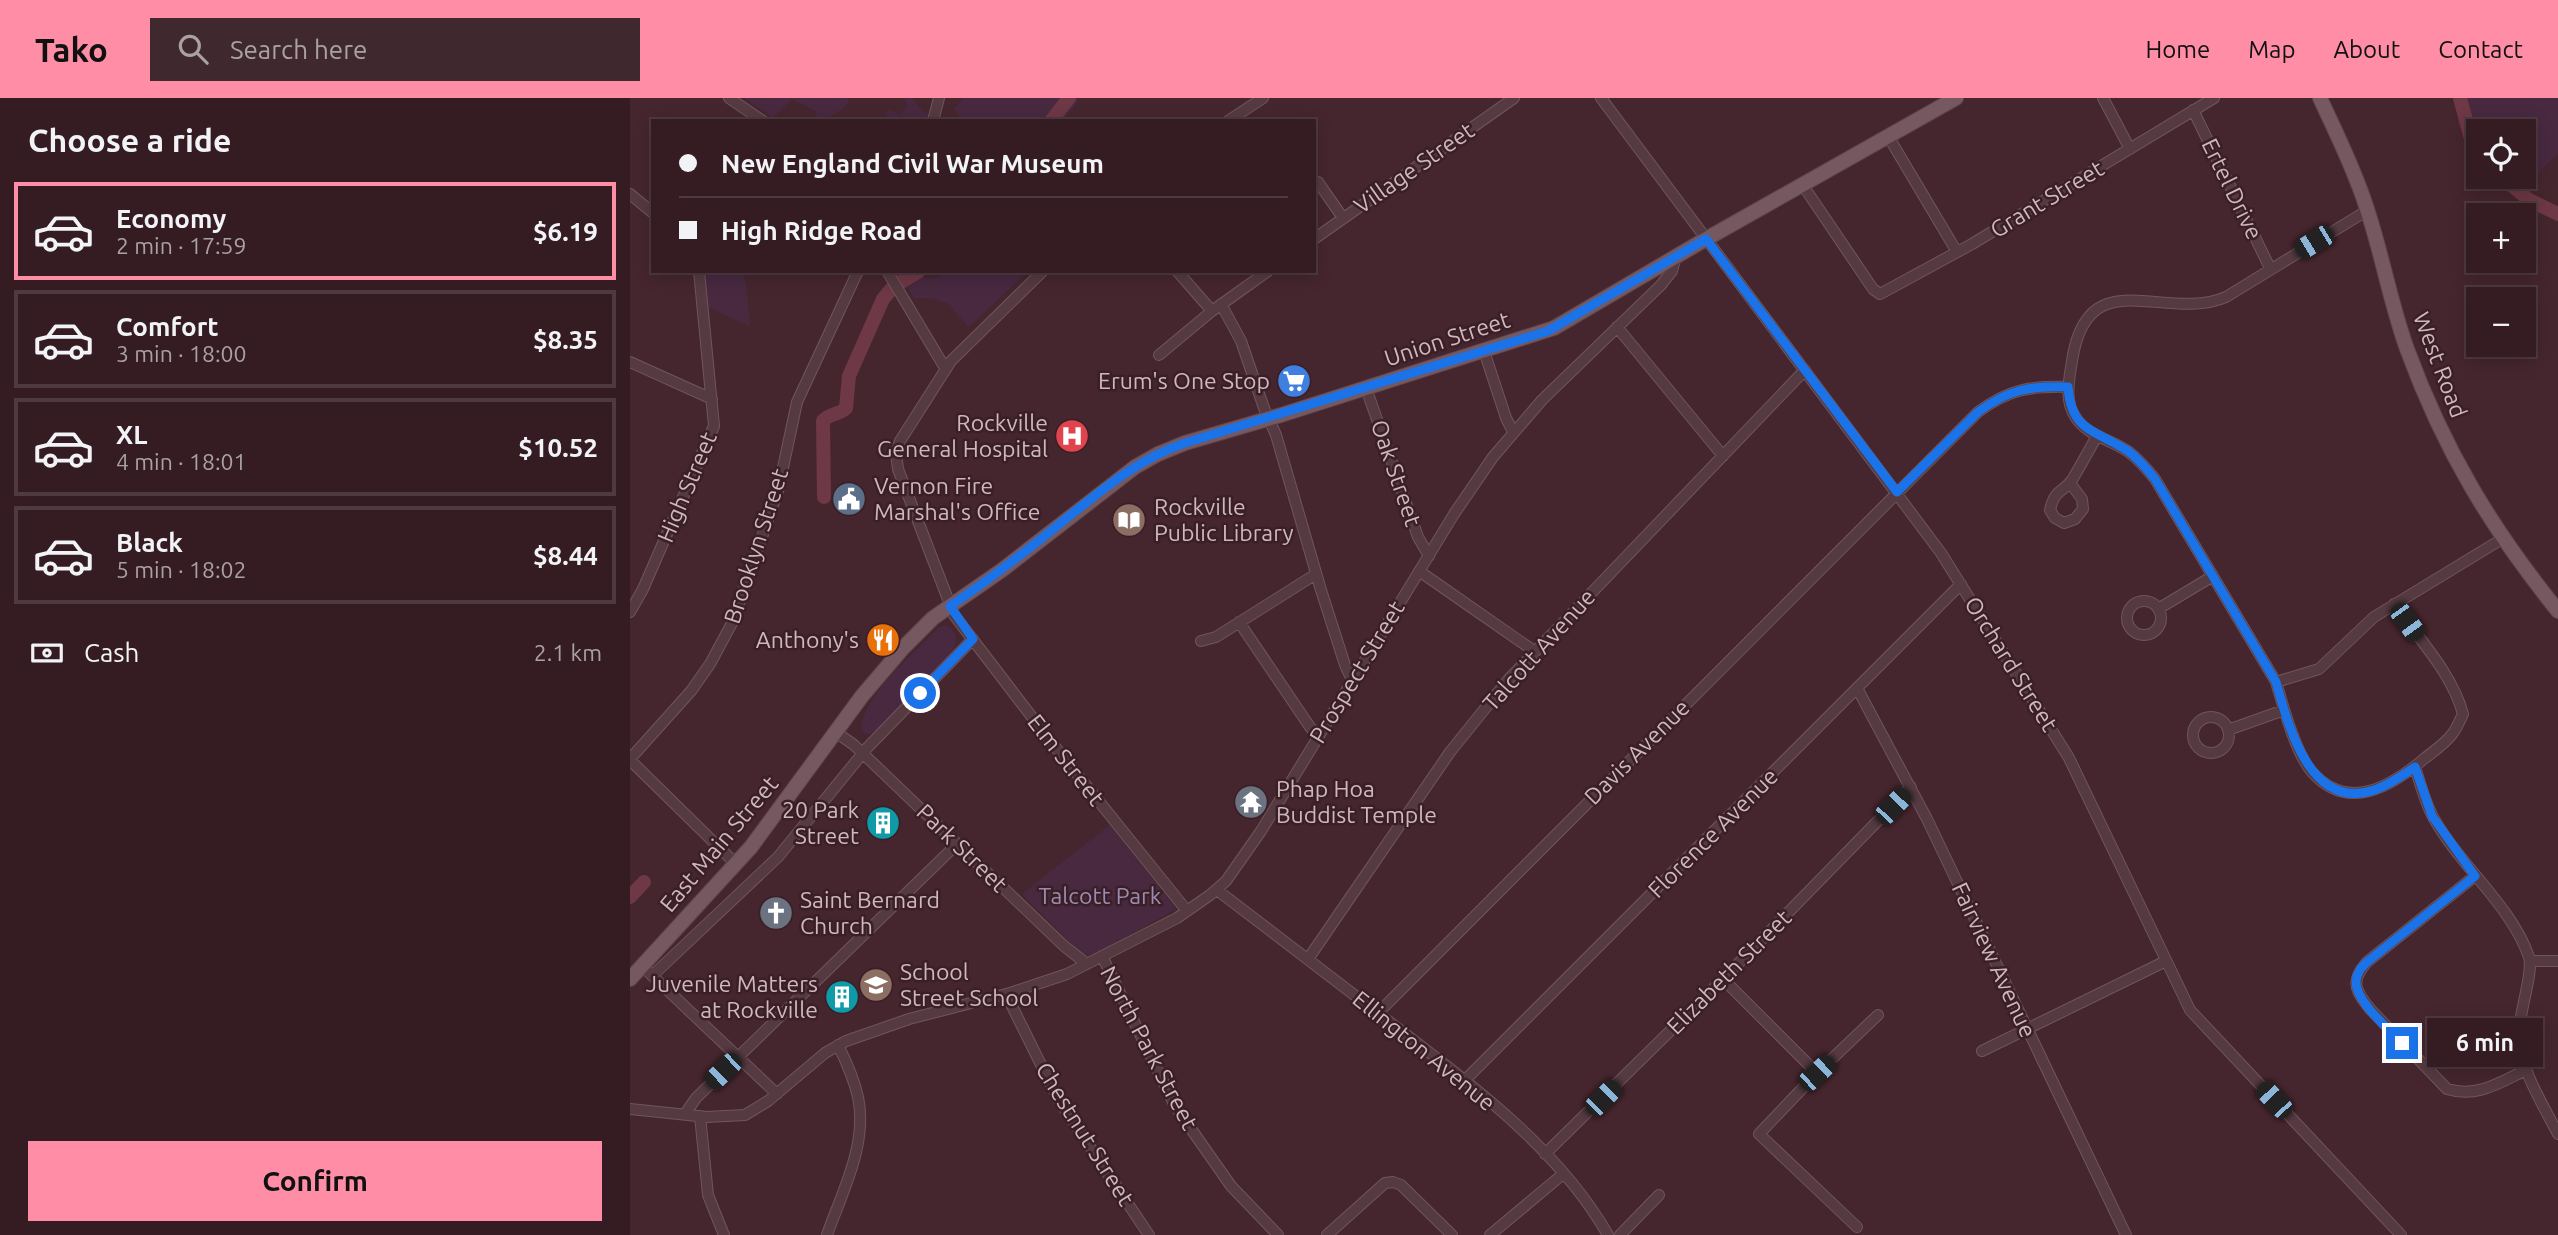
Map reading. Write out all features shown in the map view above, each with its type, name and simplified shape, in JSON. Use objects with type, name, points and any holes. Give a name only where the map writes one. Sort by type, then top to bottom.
[{"type":"main road","name":"Union Street","points":[[950,606],[1101,491],[1147,460],[1185,443],[1554,328],[1651,270],[1956,98]]},
{"type":"main road","name":"West Road","points":[[2320,98],[2368,210],[2401,330],[2423,389],[2458,466],[2502,538],[2558,611]]},
{"type":"main road","name":"East Main Street","points":[[630,979],[647,971],[736,864],[887,666],[933,618],[950,606]]},
{"type":"street","points":[[729,98],[760,119]]},
{"type":"street","points":[[934,119],[939,98]]},
{"type":"street","points":[[1231,119],[1263,98]]},
{"type":"street","name":"Village Street","points":[[1316,238],[1514,98]]},
{"type":"street","name":"Orchard Street","points":[[1601,98],[1897,492],[1961,584],[2069,758],[2184,1000],[2195,1016],[2401,1235]]},
{"type":"street","points":[[2103,98],[2130,149]]},
{"type":"street","name":"Grant Street","points":[[1802,184],[1878,294],[1887,292],[1957,252],[2214,98]]},
{"type":"street","name":"Ertel Drive","points":[[2193,110],[2270,268]]},
{"type":"street","points":[[1888,136],[1957,252]]},
{"type":"street","points":[[1316,182],[1343,218]]},
{"type":"street","points":[[630,194],[651,211]]},
{"type":"street","points":[[2368,210],[2225,297],[2202,305],[2138,300],[2101,306],[2081,326],[2075,339],[2068,387],[2069,403],[2076,418],[2097,436],[2129,452],[2155,479],[2276,682],[2284,710],[2311,771],[2324,783],[2340,790],[2358,794],[2393,782],[2454,733],[2463,714],[2458,697],[2446,677],[2394,604]]},
{"type":"street","name":"Prospect Street","points":[[630,1109],[700,1116],[745,1115],[777,1094],[818,1058],[838,1045],[909,1019],[1058,978],[1187,911],[1217,890],[1248,851],[1472,487],[1513,432],[1670,274],[1676,256]]},
{"type":"street","points":[[1651,270],[1654,278],[1652,292]]},
{"type":"street","name":"High Street","points":[[630,612],[643,589],[714,423],[699,273]]},
{"type":"street","name":"Brooklyn Street","points":[[630,759],[691,691],[728,632],[746,589],[778,491],[797,402],[857,273]]},
{"type":"street","points":[[888,273],[945,368]]},
{"type":"street","name":"Elm Street","points":[[1041,273],[945,368],[905,432],[896,453],[902,482],[950,606],[1055,747],[1187,911]]},
{"type":"street","points":[[1179,273],[1217,307],[1241,341],[1278,440],[1316,574],[1352,680]]},
{"type":"street","points":[[1159,355],[1217,307],[1265,273]]},
{"type":"street","points":[[1617,327],[1723,456]]},
{"type":"street","points":[[1484,351],[1513,432]]},
{"type":"street","points":[[630,362],[712,399]]},
{"type":"street","name":"Talcott Avenue","points":[[1308,960],[1450,752],[1534,651],[1805,370]]},
{"type":"street","name":"Davis Avenue","points":[[1378,1013],[1978,412],[1991,402],[2024,388],[2068,387]]},
{"type":"street","name":"Oak Street","points":[[1366,388],[1418,537],[1429,556]]},
{"type":"street","points":[[2070,484],[2097,436]]},
{"type":"street","points":[[2276,682],[2319,669],[2355,632],[2394,604],[2502,538]]},
{"type":"street","points":[[1419,571],[1534,651]]},
{"type":"street","points":[[1201,641],[1213,638],[1316,574]]},
{"type":"street","points":[[2158,609],[2213,576]]},
{"type":"street","name":"Florence Avenue","points":[[1464,1081],[1961,584]]},
{"type":"street","points":[[1239,622],[1310,727],[1319,736]]},
{"type":"street","points":[[777,1094],[647,971],[778,857],[863,753],[973,639]]},
{"type":"street","name":"Fairview Avenue","points":[[1857,688],[1911,787],[2126,1235]]},
{"type":"street","points":[[2228,730],[2284,710]]},
{"type":"street","name":"Park Street","points":[[837,733],[863,753],[1064,946],[1087,964]]},
{"type":"street","points":[[630,759],[736,864]]},
{"type":"street","points":[[2415,767],[2432,816],[2514,925],[2531,961],[2519,1034],[2526,1070],[2558,1134]]},
{"type":"street","name":"Elizabeth Street","points":[[1545,1154],[1723,979],[1911,787]]},
{"type":"street","points":[[685,1114],[695,1098],[957,844]]},
{"type":"street","points":[[2475,876],[2367,962],[2358,972],[2356,983],[2360,996],[2370,1009],[2447,1089],[2477,1093],[2526,1070]]},
{"type":"street","name":"Ellington Avenue","points":[[1217,890],[1464,1081],[1545,1154],[1593,1211],[1608,1235]]},
{"type":"street","name":"North Park Street","points":[[1102,956],[1175,1106],[1231,1186],[1278,1235]]},
{"type":"street","points":[[1982,1051],[2166,961]]},
{"type":"street","points":[[2531,961],[2558,961]]},
{"type":"street","points":[[1723,979],[1817,1073]]},
{"type":"street","name":"Chestnut Street","points":[[1006,994],[1058,1099],[1149,1235]]},
{"type":"street","points":[[1857,1227],[1759,1134],[1817,1073],[1878,1015]]},
{"type":"street","points":[[827,1235],[851,1171],[859,1130],[858,1094],[838,1045]]},
{"type":"street","points":[[700,1116],[708,1195],[724,1235]]},
{"type":"street","points":[[1490,1235],[1563,1174]]},
{"type":"street","points":[[1327,1235],[1385,1183],[1393,1182],[1401,1185],[1451,1235]]},
{"type":"street","points":[[1620,1235],[1660,1195]]},
{"type":"green space","points":[[744,98],[848,98],[849,101],[832,116],[811,119],[816,111],[792,99],[773,118]]},
{"type":"green space","points":[[904,98],[912,98],[922,111],[929,114],[930,119],[887,119],[885,114],[889,110],[900,114],[908,106]]},
{"type":"green space","points":[[963,98],[1080,98],[1065,119],[964,119],[954,109]]},
{"type":"green space","points":[[2457,98],[2558,98],[2558,154],[2536,174],[2536,119],[2466,119],[2466,136],[2458,125]]},
{"type":"green space","points":[[704,273],[742,273],[746,283],[750,326],[705,306],[708,299]]},
{"type":"green space","points":[[899,273],[919,273],[930,279],[945,273],[1026,273],[969,327],[947,303],[932,298],[914,298]]},
{"type":"green space","points":[[945,625],[955,636],[953,650],[880,728],[870,734],[864,733],[861,728],[864,715],[881,688],[938,628]]},
{"type":"green space","name":"Talcott Park","points":[[1110,825],[1176,909],[1089,955],[1079,952],[1022,894]]},
{"type":"waterway","points":[[1053,119],[1069,98]]},
{"type":"waterway","points":[[2460,98],[2466,120]]},
{"type":"waterway","points":[[2516,189],[2529,200],[2558,214]]},
{"type":"waterway","points":[[824,497],[823,421],[846,408],[849,376],[883,299],[893,287],[916,273]]},
{"type":"waterway","points":[[630,897],[644,882]]},
{"type":"place","name":"Erum's One Stop","points":[[1294,381]]},
{"type":"place","name":"Rockville General Hospital","points":[[1072,436]]},
{"type":"place","name":"Vernon Fire Marshal's Office","points":[[849,499]]},
{"type":"place","name":"Rockville Public Library","points":[[1129,520]]},
{"type":"place","name":"Anthony's","points":[[883,640]]},
{"type":"place","name":"Phap Hoa Buddist Temple","points":[[1251,802]]},
{"type":"place","name":"20 Park Street","points":[[883,823]]},
{"type":"place","name":"Saint Bernard Church","points":[[776,913]]},
{"type":"place","name":"School Street School","points":[[876,985]]},
{"type":"place","name":"Juvenile Matters at Rockville","points":[[842,997]]},
{"type":"route","points":[[920,693],[973,639],[950,606],[1101,491],[1147,460],[1185,443],[1548,331],[1706,239],[1897,492],[1991,402],[2024,388],[2068,387],[2069,403],[2076,418],[2085,428],[2129,452],[2155,479],[2276,682],[2284,710],[2311,771],[2324,783],[2358,794],[2393,782],[2415,767],[2432,816],[2475,876],[2358,972],[2356,983],[2360,996],[2402,1043]]}]
